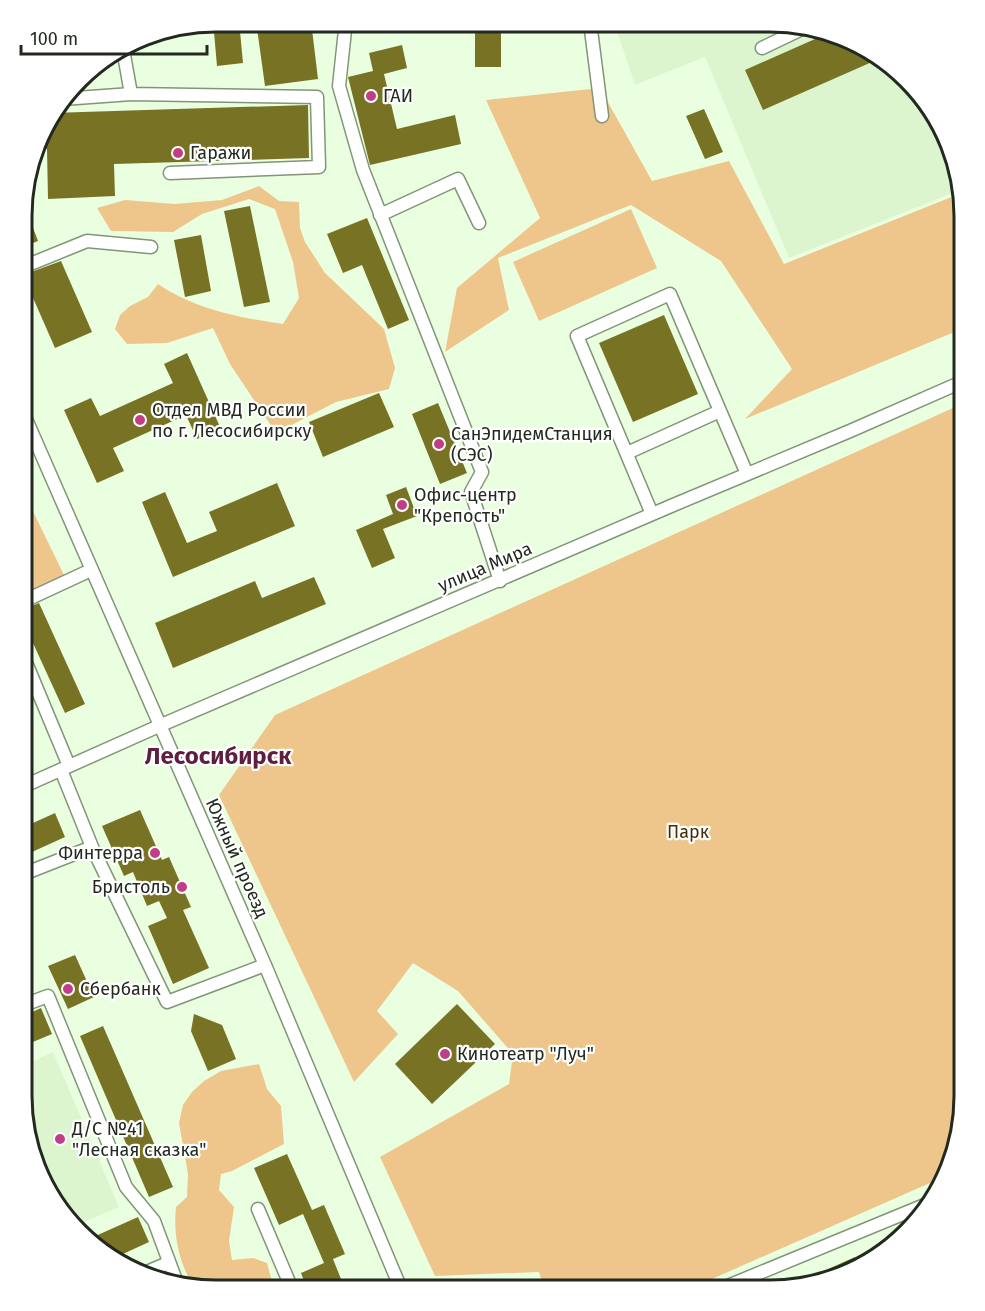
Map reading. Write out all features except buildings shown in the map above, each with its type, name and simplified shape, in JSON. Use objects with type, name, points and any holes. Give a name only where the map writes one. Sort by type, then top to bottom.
[{"type":"street","points":[[345,31],[339,86],[363,170],[482,472],[471,492],[500,581]]},
{"type":"street","points":[[591,31],[602,116]]},
{"type":"street","points":[[762,48],[793,33]]},
{"type":"street","points":[[124,56],[131,94]]},
{"type":"street","points":[[74,98],[131,94],[317,97],[319,167],[170,173]]},
{"type":"street","points":[[380,215],[458,179],[479,223]]},
{"type":"street","points":[[32,263],[87,241],[151,247]]},
{"type":"street","points":[[652,514],[577,336],[670,294],[747,474]]},
{"type":"street","name":"улица Мира","points":[[32,783],[954,385]]},
{"type":"street","points":[[627,453],[720,411]]},
{"type":"street","name":"Южный проезд","points":[[32,433],[264,965],[397,1280]]},
{"type":"street","points":[[32,598],[91,570]]},
{"type":"street","points":[[32,680],[92,847],[167,1002],[264,965]]},
{"type":"street","points":[[32,870],[92,847]]},
{"type":"street","points":[[32,1002],[48,996],[126,1187],[154,1221],[173,1274]]},
{"type":"street","points":[[258,1209],[288,1280]]},
{"type":"street","points":[[742,1280],[913,1210]]},
{"type":"street","points":[[154,1269],[168,1263]]},
{"type":"shaded area","points":[[617,31],[769,31],[817,38],[861,56],[899,86],[915,104],[934,134],[944,157],[952,193],[789,258],[705,57],[635,85]]},
{"type":"shaded area","name":"Д/С №41 \"Лесная сказка\"","points":[[53,1052],[119,1207],[83,1223],[63,1198],[41,1154],[35,1131],[32,1107],[32,1062]]},
{"type":"green space","points":[[600,88],[652,181],[729,161],[784,264],[952,197],[954,332],[745,419],[792,369],[721,261],[631,205],[498,258],[509,310],[445,352],[457,288],[540,218],[486,100]]},
{"type":"green space","points":[[259,186],[279,201],[299,202],[300,228],[305,242],[325,273],[384,329],[395,368],[389,389],[336,402],[276,433],[230,364],[213,328],[167,343],[127,344],[115,329],[120,315],[130,306],[148,297],[158,284],[202,306],[251,319],[283,324],[299,298],[293,262],[275,209],[249,199],[202,214],[173,232],[111,231],[97,208],[125,200],[175,204],[222,200]]},
{"type":"green space","points":[[631,209],[657,268],[539,321],[513,262]]},
{"type":"green space","name":"Парк","points":[[954,408],[953,1107],[944,1154],[931,1183],[710,1280],[541,1280],[539,1272],[435,1276],[380,1157],[509,1084],[513,1054],[458,991],[413,963],[377,1011],[398,1034],[354,1082],[219,795],[275,715]]},
{"type":"green space","points":[[32,509],[65,577],[32,590]]},
{"type":"green space","points":[[259,1064],[267,1089],[281,1106],[284,1144],[232,1171],[221,1174],[219,1190],[234,1207],[229,1241],[232,1260],[253,1258],[267,1263],[272,1280],[216,1280],[188,1277],[176,1239],[176,1207],[187,1197],[188,1174],[179,1123],[183,1105],[204,1081],[221,1071]]},
{"type":"place","name":"ГАИ","points":[[371,96]]},
{"type":"place","name":"Гаражи","points":[[178,153]]},
{"type":"place","name":"Отдел МВД России по г. Лесосибирску","points":[[140,420]]},
{"type":"place","name":"СанЭпидемСтанция (СЭС)","points":[[439,444]]},
{"type":"place","name":"Офис-центр \"Крепость\"","points":[[402,505]]},
{"type":"place","name":"Финтерра","points":[[155,853]]},
{"type":"place","name":"Бристоль","points":[[182,887]]},
{"type":"place","name":"Сбербанк","points":[[68,989]]},
{"type":"place","name":"Кинотеатр \"Луч\"","points":[[445,1054]]},
{"type":"place","name":"Д/С №41 \"Лесная сказка\"","points":[[60,1139]]},
{"type":"district","name":"Лесосибирск","points":[[218,756]]}]
